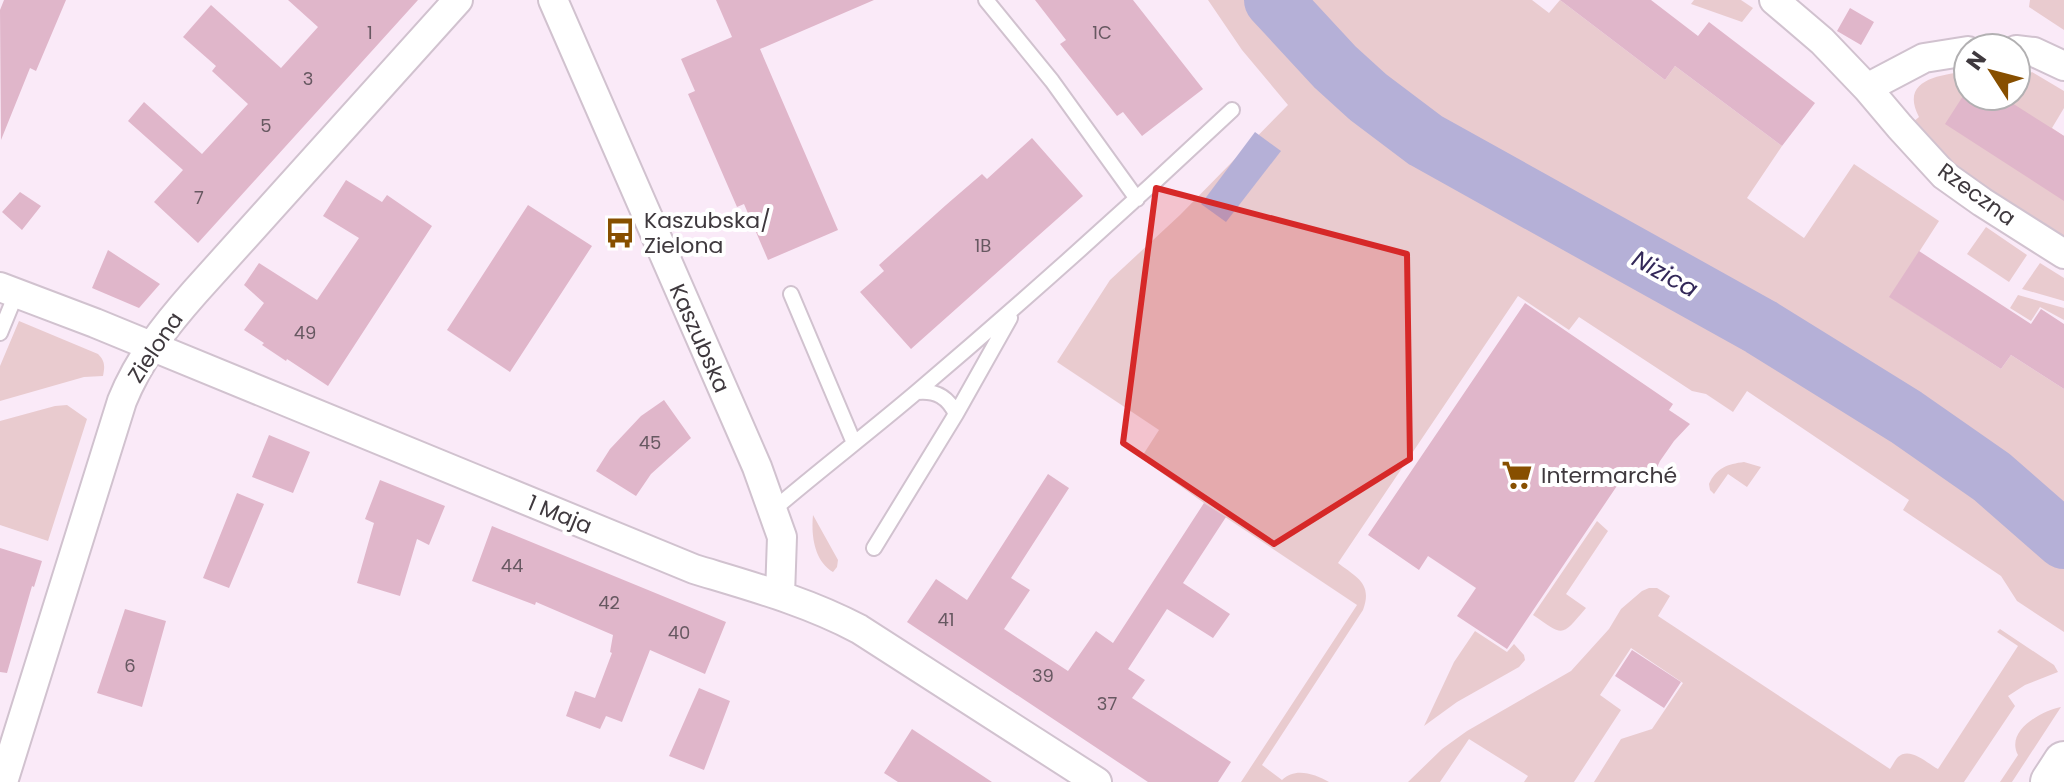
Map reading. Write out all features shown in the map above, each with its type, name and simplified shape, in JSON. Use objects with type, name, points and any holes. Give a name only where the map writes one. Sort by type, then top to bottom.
[{"type":"street","name":"Zielona","points":[[3,782],[122,401],[133,375],[165,326],[458,0]]},
{"type":"street","name":"Kaszubska","points":[[553,0],[773,510],[782,537],[780,595]]},
{"type":"street","name":"Rzeczna","points":[[1774,0],[1822,41],[1944,175],[2064,254]]},
{"type":"street","points":[[2032,52],[2064,66]]},
{"type":"street","points":[[1867,88],[1924,58],[1952,54]]},
{"type":"street","name":"1 Maja","points":[[8,290],[694,569],[830,613],[1097,782]]},
{"type":"street","points":[[2051,782],[2064,762]]},
{"type":"lane","points":[[986,0],[1052,81],[1137,199]]},
{"type":"lane","points":[[773,510],[1016,306],[1232,110]]},
{"type":"lane","points":[[0,333],[8,290]]},
{"type":"lane","points":[[791,294],[854,443]]},
{"type":"lane","points":[[874,548],[956,414],[1016,306]]},
{"type":"lane","points":[[917,392],[940,395],[950,403],[956,414]]},
{"type":"highlighted area","points":[[1156,188],[1407,254],[1410,459],[1274,544],[1123,443]]},
{"type":"shaded area","points":[[1208,0],[1255,0],[1344,103],[1394,140],[1831,380],[1995,503],[2064,564],[2064,632],[2017,601],[2001,576],[1903,510],[1909,500],[1747,391],[1733,412],[1706,394],[1692,391],[1579,317],[1569,330],[1518,296],[1338,563],[1364,587],[1366,601],[1363,610],[1262,765],[1282,780],[1299,773],[1311,774],[1329,782],[1241,782],[1357,605],[1141,458],[1159,430],[1057,362],[1110,280],[1180,215],[1288,105],[1242,50]]},
{"type":"shaded area","points":[[1286,0],[1532,0],[1549,13],[1560,0],[1665,80],[1675,66],[1782,146],[1747,198],[1804,238],[1854,164],[1939,221],[1890,297],[2001,369],[2011,355],[2064,389],[2064,527],[2023,489],[1911,408],[1766,319],[1403,111],[1342,60]]},
{"type":"shaded area","points":[[1694,0],[1741,0],[1753,8],[1742,22],[1691,4]]},
{"type":"shaded area","points":[[2030,0],[2064,0],[2064,30],[2029,7]]},
{"type":"shaded area","points":[[2032,72],[2064,91],[2064,108],[2052,128],[2064,136],[2064,240],[1947,162],[1913,122],[1919,117],[1914,94],[1926,81],[1952,74],[1952,112],[2032,112]]},
{"type":"shaded area","points":[[1255,132],[1281,151],[1226,222],[1201,204]]},
{"type":"shaded area","points":[[1986,227],[2027,255],[2009,282],[1967,254]]},
{"type":"shaded area","points":[[2040,263],[2064,278],[2064,301],[2022,289]]},
{"type":"shaded area","points":[[2018,295],[2064,308],[2064,320],[2040,307],[2031,321],[2010,308]]},
{"type":"shaded area","points":[[19,321],[98,354],[104,364],[103,376],[84,377],[0,401],[0,366]]},
{"type":"shaded area","points":[[67,405],[87,419],[48,541],[0,525],[0,421]]},
{"type":"shaded area","points":[[1744,462],[1761,467],[1747,487],[1728,474],[1714,494],[1710,490],[1709,484],[1719,471]]},
{"type":"shaded area","points":[[813,515],[838,560],[833,572],[822,561],[815,547]]},
{"type":"shaded area","points":[[1597,521],[1608,531],[1566,594],[1586,608],[1567,629],[1557,630],[1533,615]]},
{"type":"shaded area","points":[[1649,588],[1657,588],[1670,596],[1658,616],[1890,769],[1898,757],[1908,754],[1938,769],[2018,646],[1997,632],[2000,629],[2054,665],[2058,672],[2025,685],[2008,696],[2015,706],[1964,782],[1594,782],[1621,739],[1652,729],[1683,683],[1631,648],[1600,695],[1621,710],[1574,782],[1524,782],[1528,776],[1469,739],[1440,782],[1408,782],[1442,749],[1467,731],[1571,671],[1609,629],[1621,609]]},
{"type":"shaded area","points":[[1475,631],[1507,652],[1514,644],[1525,660],[1519,667],[1457,702],[1424,726],[1454,662]]},
{"type":"shaded area","points":[[2061,707],[2012,782],[2000,782],[2018,755],[2015,746],[2021,730],[2035,718]]},
{"type":"building","points":[[4,0],[66,0],[36,71],[30,68],[1,140],[0,10]]},
{"type":"building","points":[[288,0],[418,0],[198,243],[154,202],[183,170],[128,121],[144,102],[202,154],[248,104],[212,71],[216,66],[183,37],[211,5],[281,68],[318,27]]},
{"type":"building","points":[[716,0],[874,0],[760,49],[838,230],[768,260],[744,204],[737,207],[688,94],[695,91],[681,59],[732,37]]},
{"type":"building","points":[[1035,0],[1133,0],[1203,89],[1142,136],[1123,112],[1117,116],[1060,44],[1066,40]]},
{"type":"building","points":[[1560,0],[1651,0],[1698,36],[1709,22],[1815,103],[1782,146],[1675,66],[1665,80]]},
{"type":"building","points":[[1850,8],[1874,22],[1861,45],[1837,31]]},
{"type":"building","points":[[1953,112],[2026,112],[2064,136],[2064,201],[1945,124]]},
{"type":"building","points":[[1032,138],[1083,196],[911,349],[860,292],[884,271],[879,265],[946,205],[982,174],[987,179]]},
{"type":"building","points":[[346,180],[382,202],[387,195],[432,226],[328,386],[262,345],[264,343],[244,330],[264,303],[244,285],[259,263],[317,300],[359,238],[323,216]]},
{"type":"building","points":[[20,192],[41,206],[22,230],[2,212]]},
{"type":"building","points":[[528,205],[592,246],[510,372],[447,330]]},
{"type":"building","points":[[108,250],[160,284],[139,308],[92,288]]},
{"type":"building","points":[[1919,251],[2031,324],[2041,309],[2064,324],[2064,389],[2011,355],[2001,369],[1889,297]]},
{"type":"building","name":"Intermarché","points":[[1525,303],[1673,404],[1669,410],[1690,424],[1660,461],[1650,482],[1629,468],[1507,649],[1457,616],[1476,588],[1428,556],[1419,570],[1368,535]]},
{"type":"building","points":[[664,400],[691,438],[651,474],[636,496],[596,471],[610,449],[641,416]]},
{"type":"building","points":[[269,435],[310,452],[293,493],[252,477]]},
{"type":"building","points":[[1048,474],[1069,488],[1011,578],[1030,590],[1004,629],[1068,671],[1096,631],[1113,643],[1204,503],[1226,517],[1183,583],[1230,614],[1213,638],[1167,609],[1128,669],[1145,680],[1132,698],[1231,762],[1218,782],[1148,782],[907,622],[936,579],[967,600]]},
{"type":"building","points":[[380,480],[445,506],[429,545],[417,539],[400,596],[357,583],[374,523],[365,519]]},
{"type":"building","points":[[237,493],[264,504],[229,588],[203,578]]},
{"type":"building","points":[[492,526],[726,622],[705,674],[650,650],[622,722],[606,716],[600,729],[566,716],[575,691],[595,698],[612,653],[613,635],[536,602],[535,605],[472,581]]},
{"type":"building","points":[[0,548],[42,561],[7,673],[0,672]]},
{"type":"building","points":[[125,609],[166,621],[142,707],[97,693]]},
{"type":"building","points":[[1632,650],[1681,682],[1664,708],[1615,676]]},
{"type":"building","points":[[699,688],[730,701],[704,770],[669,756]]},
{"type":"building","points":[[912,729],[992,782],[898,782],[884,773]]},
{"type":"waterway","name":"Nizica","points":[[1273,0],[1335,67],[1368,97],[1425,140],[1761,327],[1906,417],[1992,477],[2064,540]]},
{"type":"place","name":"Kaszubska/ Zielona","points":[[620,233]]},
{"type":"place","name":"Intermarché","points":[[1517,475]]}]
